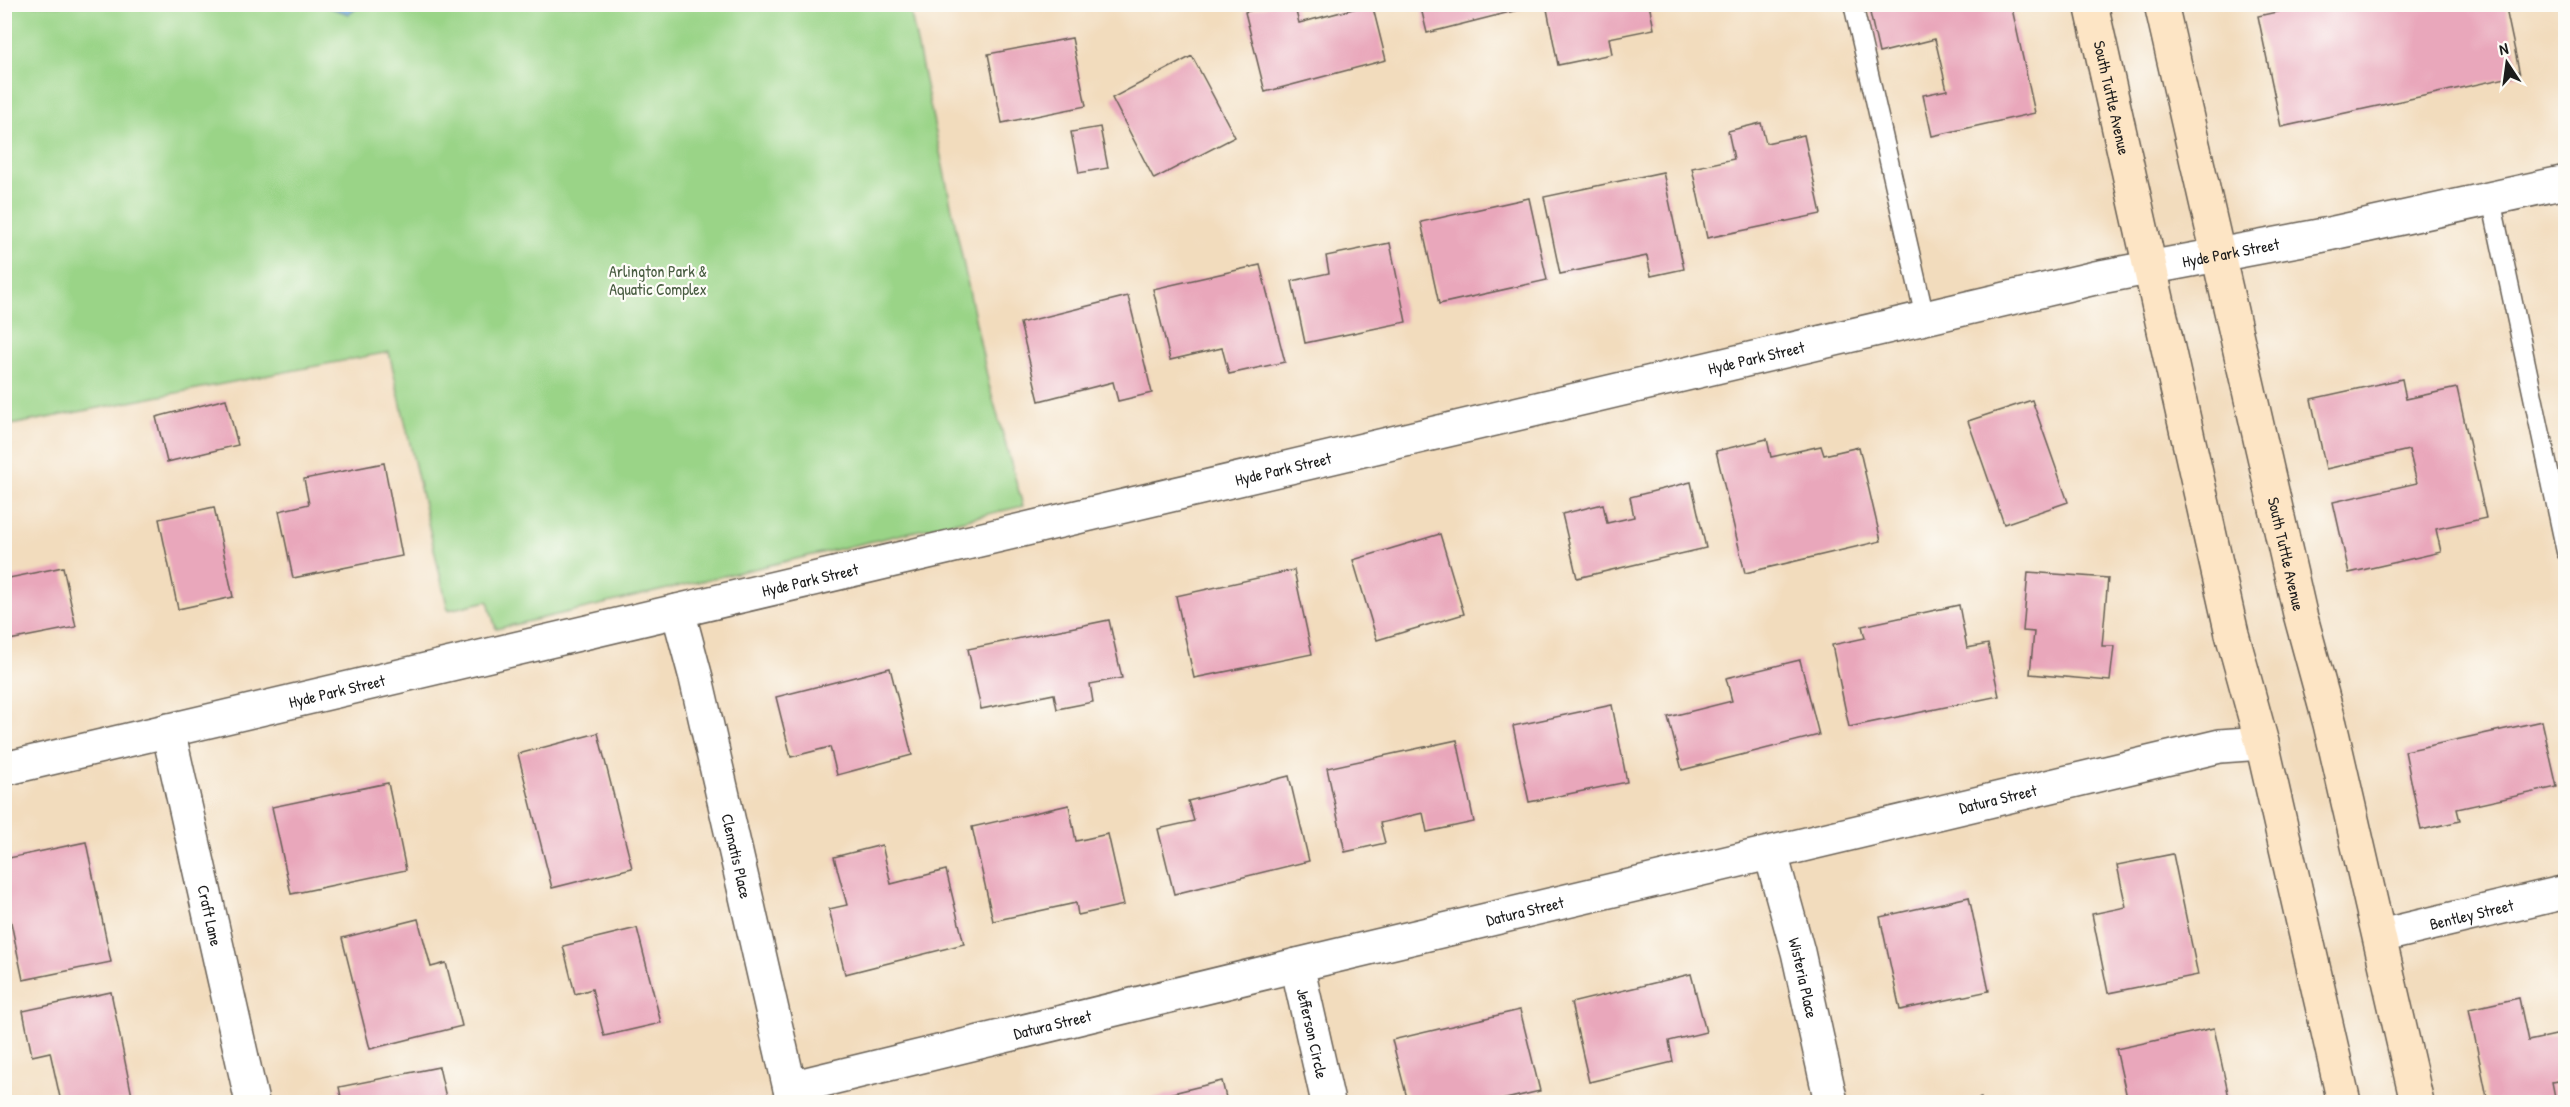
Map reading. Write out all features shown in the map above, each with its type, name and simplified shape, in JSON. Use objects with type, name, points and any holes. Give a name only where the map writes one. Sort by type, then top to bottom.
[{"type":"main road","name":"South Tuttle Avenue","points":[[2091,4],[2152,267],[2232,634],[2262,743],[2344,1102]]},
{"type":"main road","name":"South Tuttle Avenue","points":[[2161,4],[2300,614],[2330,724],[2417,1102]]},
{"type":"street","name":"Hyde Park Street","points":[[4,769],[1925,318],[2152,267],[2492,199],[2565,182]]},
{"type":"street","name":"Clematis Place","points":[[678,611],[696,678],[791,1095]]},
{"type":"street","name":"Craft Lane","points":[[168,730],[252,1102]]},
{"type":"street","name":"Datura Street","points":[[791,1095],[1297,964],[1771,854],[2220,746],[2262,743]]},
{"type":"street","name":"Wisteria Place","points":[[1771,854],[1798,952],[1831,1102]]},
{"type":"street","name":"Bentley Street","points":[[2380,936],[2565,892]]},
{"type":"street","name":"Jefferson Circle","points":[[1297,964],[1328,1102]]},
{"type":"lane","points":[[1853,4],[1925,318]]},
{"type":"lane","points":[[2492,199],[2565,552]]},
{"type":"green space","name":"Arlington Park & Aquatic Complex","points":[[4,5],[909,5],[989,385],[1023,506],[496,629],[488,601],[448,610],[389,352],[5,426]]},
{"type":"water","points":[[322,5],[361,5],[349,14]]},
{"type":"building","points":[[1275,4],[1294,4],[1299,23],[1372,4],[1386,60],[1265,92],[1245,12]]},
{"type":"building","points":[[1420,4],[1525,4],[1526,8],[1427,33]]},
{"type":"building","points":[[1546,4],[1649,4],[1654,29],[1609,38],[1612,54],[1558,65]]},
{"type":"building","points":[[1868,4],[2011,4],[2035,113],[1932,136],[1923,95],[1947,90],[1935,39],[1879,53]]},
{"type":"building","points":[[2313,4],[2505,4],[2520,75],[2281,127],[2258,16]]},
{"type":"building","points":[[1072,38],[1086,106],[1002,123],[988,54]]},
{"type":"building","points":[[1192,56],[1235,137],[1154,179],[1112,98]]},
{"type":"building","points":[[1761,123],[1766,143],[1804,135],[1821,214],[1707,238],[1692,168],[1734,159],[1728,131]]},
{"type":"building","points":[[1100,127],[1108,168],[1079,173],[1071,132]]},
{"type":"building","points":[[1663,172],[1684,269],[1651,276],[1647,256],[1560,274],[1544,197]]},
{"type":"building","points":[[1529,198],[1547,280],[1439,304],[1421,222]]},
{"type":"building","points":[[1390,243],[1406,322],[1305,343],[1292,281],[1329,273],[1326,256]]},
{"type":"building","points":[[1260,265],[1285,362],[1229,374],[1222,348],[1170,360],[1153,289]]},
{"type":"building","points":[[1128,296],[1152,393],[1118,401],[1113,382],[1039,401],[1020,323]]},
{"type":"building","points":[[2402,379],[2406,399],[2457,388],[2486,518],[2436,529],[2441,552],[2349,573],[2333,502],[2417,483],[2409,450],[2326,469],[2311,399]]},
{"type":"building","points":[[226,399],[238,445],[167,462],[156,417]]},
{"type":"building","points":[[2032,400],[2068,502],[2004,524],[1968,421]]},
{"type":"building","points":[[1767,439],[1771,457],[1821,446],[1824,455],[1859,447],[1881,541],[1745,573],[1716,451]]},
{"type":"building","points":[[384,463],[402,556],[293,578],[279,511],[309,504],[304,479]]},
{"type":"building","points":[[1691,482],[1706,548],[1577,578],[1562,514],[1603,504],[1607,523],[1634,517],[1630,497]]},
{"type":"building","points":[[214,507],[233,597],[178,609],[159,519]]},
{"type":"building","points":[[1440,534],[1464,614],[1377,640],[1353,560]]},
{"type":"building","points":[[63,567],[76,627],[4,641],[4,579]]},
{"type":"building","points":[[1294,570],[1312,654],[1194,678],[1176,596]]},
{"type":"building","points":[[2028,572],[2108,578],[2102,646],[2114,646],[2110,681],[2030,674],[2034,632],[2023,631]]},
{"type":"building","points":[[1959,605],[1967,648],[1988,644],[1999,696],[1849,727],[1832,645],[1865,638],[1862,626]]},
{"type":"building","points":[[1109,620],[1122,678],[1090,684],[1093,702],[1057,709],[1054,694],[981,709],[968,649]]},
{"type":"building","points":[[1800,660],[1819,735],[1682,770],[1668,717],[1732,701],[1726,678]]},
{"type":"building","points":[[890,668],[912,755],[837,775],[830,747],[791,757],[776,697]]},
{"type":"building","points":[[1612,705],[1627,782],[1529,802],[1513,726]]},
{"type":"building","points":[[2542,721],[2557,787],[2457,809],[2460,821],[2421,830],[2405,751]]},
{"type":"building","points":[[598,733],[632,868],[552,888],[518,754]]},
{"type":"building","points":[[1457,740],[1474,822],[1427,832],[1423,813],[1380,823],[1385,843],[1345,852],[1327,768]]},
{"type":"building","points":[[1289,776],[1309,861],[1174,894],[1158,829],[1194,821],[1188,801]]},
{"type":"building","points":[[388,783],[406,870],[291,894],[272,807]]},
{"type":"building","points":[[1069,805],[1076,841],[1108,834],[1124,905],[1078,915],[1076,903],[993,921],[972,827]]},
{"type":"building","points":[[86,842],[111,962],[23,980],[4,889],[4,859]]},
{"type":"building","points":[[882,845],[891,884],[946,870],[964,944],[845,974],[829,909],[847,905],[834,857]]},
{"type":"building","points":[[2173,854],[2198,975],[2108,993],[2092,914],[2126,907],[2117,865]]},
{"type":"building","points":[[1969,897],[1989,991],[1900,1010],[1880,917]]},
{"type":"building","points":[[418,919],[431,967],[446,963],[462,1026],[370,1049],[342,938]]},
{"type":"building","points":[[637,928],[661,1023],[604,1036],[592,989],[575,994],[563,946]]},
{"type":"building","points":[[1691,974],[1706,1032],[1669,1041],[1673,1062],[1589,1082],[1571,1003]]},
{"type":"building","points":[[111,992],[133,1101],[61,1102],[50,1052],[32,1056],[23,1011]]},
{"type":"building","points":[[2519,998],[2528,1041],[2565,1033],[2566,1080],[2552,1082],[2556,1102],[2488,1102],[2469,1009]]},
{"type":"building","points":[[1520,1010],[1540,1091],[1493,1102],[1408,1102],[1392,1040]]},
{"type":"building","points":[[2214,1028],[2230,1102],[2128,1102],[2116,1049]]},
{"type":"building","points":[[439,1067],[447,1102],[342,1102],[339,1087]]},
{"type":"building","points":[[1222,1081],[1227,1102],[1136,1102]]},
{"type":"building","points":[[687,1096],[688,1102],[662,1102],[662,1101]]},
{"type":"building","points":[[1981,1098],[1982,1102],[1966,1102]]}]
